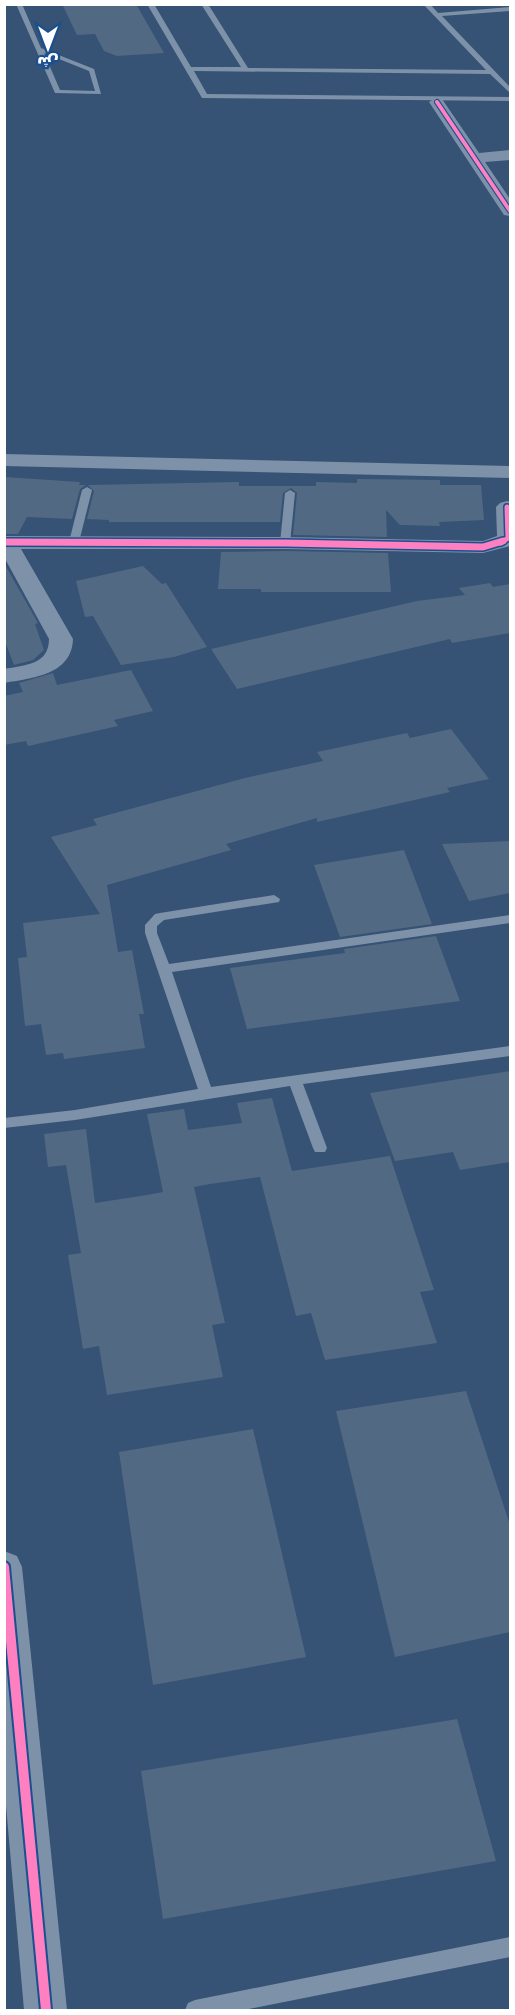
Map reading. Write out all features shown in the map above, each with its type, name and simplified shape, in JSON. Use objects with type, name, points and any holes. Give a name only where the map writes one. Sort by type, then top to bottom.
[{"type":"street","points":[[437,102],[474,158],[505,196],[510,211]]},
{"type":"street","points":[[474,158],[510,155]]},
{"type":"street","points":[[4,460],[510,472]]},
{"type":"street","points":[[4,676],[46,666],[56,660],[62,647],[61,639],[6,542],[491,546],[508,538],[507,507]]},
{"type":"street","points":[[4,1567],[14,1783],[46,2010]]},
{"type":"lane","points":[[19,4],[57,92],[99,93],[92,70],[39,50]]},
{"type":"lane","points":[[150,4],[205,96],[510,99]]},
{"type":"lane","points":[[204,4],[246,70]]},
{"type":"lane","points":[[426,4],[510,91]]},
{"type":"lane","points":[[436,15],[510,9]]},
{"type":"lane","points":[[189,69],[493,72]]},
{"type":"lane","points":[[74,542],[87,490]]},
{"type":"lane","points":[[285,543],[290,493]]},
{"type":"lane","points":[[206,1094],[150,925],[160,917],[274,899]]},
{"type":"lane","points":[[164,969],[510,919]]},
{"type":"lane","points":[[4,1123],[75,1115],[510,1050]]},
{"type":"lane","points":[[295,1081],[320,1148]]},
{"type":"lane","points":[[195,2010],[510,1947]]},
{"type":"building","points":[[62,4],[136,4],[164,53],[117,56],[104,51],[95,34],[77,35]]},
{"type":"building","points":[[4,477],[80,482],[79,485],[86,485],[80,489],[72,519],[27,517],[18,534],[4,534]]},
{"type":"building","points":[[357,479],[440,480],[440,485],[481,485],[484,520],[439,522],[440,526],[400,525],[386,510],[387,537],[293,535],[297,493],[291,488],[283,493],[280,522],[109,522],[109,520],[87,519],[94,491],[88,485],[239,482],[239,486],[316,486],[316,482],[357,483]]},
{"type":"building","points":[[221,552],[388,553],[391,592],[261,592],[261,589],[218,589]]},
{"type":"building","points":[[4,563],[38,623],[35,624],[44,650],[33,660],[14,665],[4,639]]},
{"type":"building","points":[[143,566],[162,584],[166,583],[207,647],[174,657],[121,665],[93,616],[85,617],[76,581]]},
{"type":"building","points":[[490,583],[493,587],[510,584],[510,633],[452,643],[450,639],[237,689],[211,649],[417,601],[465,595],[459,588]]},
{"type":"building","points":[[131,670],[153,711],[114,720],[118,726],[28,746],[26,741],[4,745],[4,696],[23,692],[19,683],[53,673],[57,685]]},
{"type":"building","points":[[451,729],[489,779],[447,788],[450,792],[317,822],[317,818],[226,844],[231,850],[107,885],[118,952],[132,950],[144,1014],[139,1014],[145,1048],[64,1059],[63,1053],[46,1055],[41,1024],[25,1026],[18,958],[27,957],[23,923],[100,914],[51,837],[97,825],[93,819],[245,778],[323,761],[317,752],[407,733],[410,738]]},
{"type":"building","points":[[510,841],[510,893],[469,901],[442,844]]},
{"type":"building","points":[[404,850],[432,924],[340,937],[314,865]]},
{"type":"building","points":[[436,936],[460,1001],[247,1029],[230,968],[345,953],[344,949]]},
{"type":"building","points":[[510,1071],[510,1162],[460,1170],[453,1152],[395,1161],[370,1093]]},
{"type":"building","points":[[272,1098],[292,1171],[390,1156],[434,1290],[420,1292],[437,1343],[325,1360],[311,1313],[296,1316],[260,1177],[210,1184],[194,1187],[225,1323],[212,1325],[223,1377],[107,1395],[99,1346],[83,1349],[68,1255],[81,1253],[66,1165],[48,1167],[44,1134],[86,1129],[95,1203],[147,1195],[163,1192],[147,1114],[184,1109],[188,1130],[242,1123],[237,1103]]},
{"type":"building","points":[[466,1391],[510,1525],[510,1632],[395,1657],[336,1411]]},
{"type":"building","points":[[253,1429],[306,1657],[153,1685],[119,1452]]},
{"type":"building","points":[[457,1719],[496,1861],[163,1919],[141,1771]]},
{"type":"cycle path","points":[[437,102],[510,211]]},
{"type":"cycle path","points":[[4,542],[285,543],[483,547],[499,544],[508,538],[507,507]]},
{"type":"cycle path","points":[[4,1567],[46,2010]]}]
